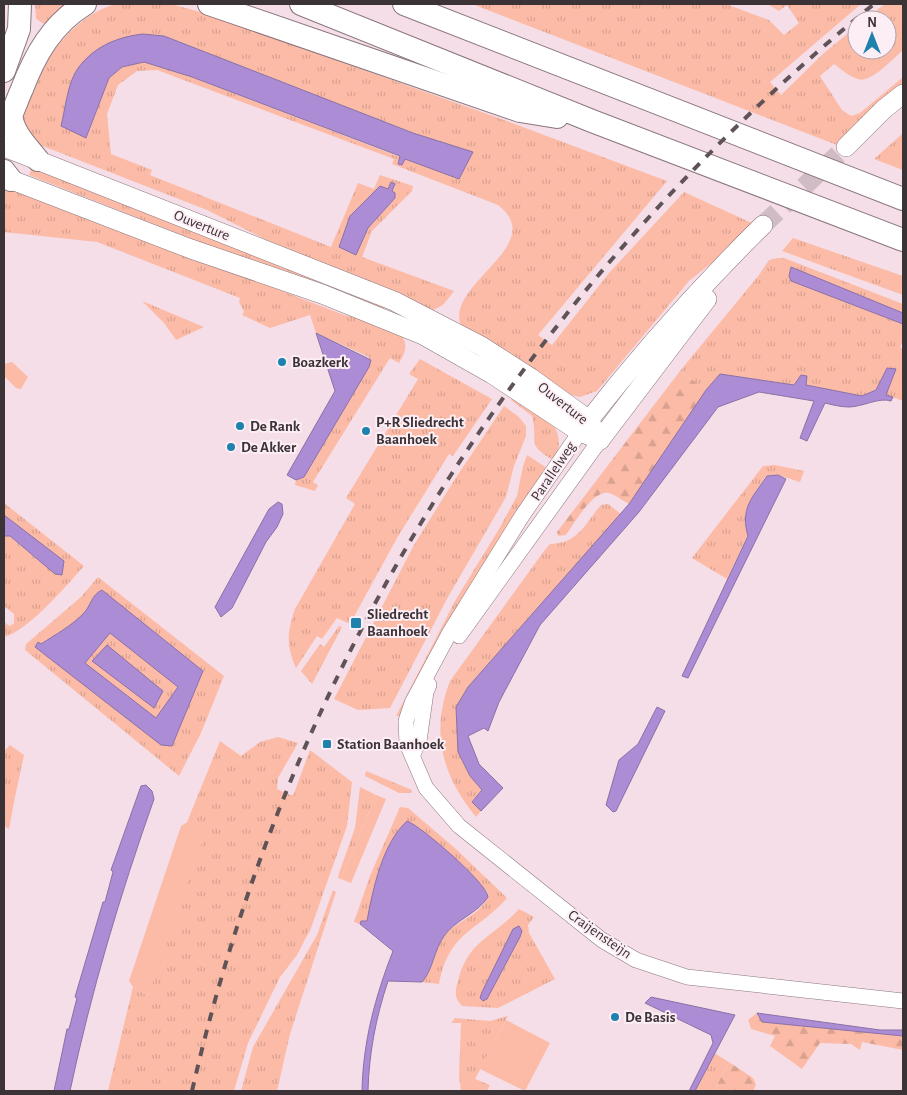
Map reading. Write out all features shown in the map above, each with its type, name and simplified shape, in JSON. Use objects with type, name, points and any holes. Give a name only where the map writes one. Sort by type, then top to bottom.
[{"type":"highway","points":[[4,71],[19,29],[20,4]]},
{"type":"highway","points":[[38,160],[20,138],[12,122],[8,121],[30,67],[46,40],[72,12],[85,4]]},
{"type":"highway","points":[[209,4],[520,111],[592,122]]},
{"type":"highway","points":[[301,4],[592,122],[903,240]]},
{"type":"highway","points":[[404,4],[719,129],[903,199]]},
{"type":"highway","points":[[719,129],[796,146],[903,186]]},
{"type":"main road","points":[[903,94],[884,109],[851,149],[903,111]]},
{"type":"main road","name":"Ouverture","points":[[4,147],[394,301],[481,346],[531,378],[600,440]]},
{"type":"main road","name":"Ouverture","points":[[6,176],[190,249],[322,294],[423,335],[584,426]]},
{"type":"main road","name":"Parallelweg","points":[[584,426],[680,312],[769,228],[702,304],[600,440]]},
{"type":"street","name":"Parallelweg","points":[[414,758],[407,744],[406,721],[422,683],[450,632],[522,516],[584,426]]},
{"type":"street","name":"Parallelweg","points":[[414,758],[419,741],[426,692],[449,650],[600,440]]},
{"type":"street","name":"Craijensteijn","points":[[414,758],[426,788],[459,826],[602,940],[636,960],[687,977],[903,1001]]},
{"type":"green space","points":[[35,4],[69,4],[44,24],[36,19]]},
{"type":"green space","points":[[116,4],[171,4],[204,13],[504,120],[667,181],[538,335],[552,345],[609,273],[684,192],[754,224],[729,249],[689,281],[597,391],[580,397],[562,393],[461,326],[460,310],[467,295],[505,250],[512,235],[511,220],[498,205],[392,164],[394,159],[157,70],[137,71],[118,85],[107,114],[111,154],[152,170],[150,175],[331,247],[358,183],[374,189],[380,175],[413,186],[412,191],[372,231],[362,257],[454,291],[443,305],[431,311],[310,262],[207,210],[35,143],[22,121],[33,85],[54,50],[68,34],[83,21],[99,11]],"holes":[[[143,34],[164,36],[413,133],[473,152],[458,179],[405,158],[402,165],[398,163],[400,157],[192,77],[144,62],[122,67],[109,78],[87,137],[61,126]],[[395,184],[392,191],[395,198],[368,228],[388,189]]]},
{"type":"green space","points":[[472,4],[726,4],[769,20],[784,35],[799,23],[787,5],[779,11],[767,4],[861,4],[854,10],[847,10],[847,16],[770,82],[781,95],[824,53],[847,34],[847,60],[892,60],[875,74],[863,80],[852,77],[834,64],[820,76],[842,110],[851,116],[860,113],[903,77],[903,85],[865,116],[837,145]]},
{"type":"green space","points":[[885,4],[903,4],[903,50],[897,56],[897,10],[877,10]]},
{"type":"green space","points":[[903,133],[903,170],[874,159],[901,135]]},
{"type":"green space","points":[[33,166],[386,305],[382,314],[29,175]]},
{"type":"green space","points":[[4,183],[344,315],[365,319],[401,334],[405,345],[405,352],[399,363],[390,358],[313,482],[318,485],[315,491],[295,485],[296,480],[304,477],[369,367],[369,357],[316,333],[310,315],[270,328],[242,315],[244,312],[239,302],[240,298],[97,242],[4,232]]},
{"type":"green space","points":[[793,238],[903,276],[903,295],[782,251]]},
{"type":"green space","points":[[784,258],[903,304],[903,313],[795,269],[791,270],[789,276],[791,281],[903,324],[903,341],[900,347],[903,349],[903,401],[886,395],[896,370],[887,368],[876,390],[862,396],[806,385],[807,376],[801,375],[794,385],[720,374],[707,390],[680,371],[759,275],[769,260]]},
{"type":"green space","points":[[142,301],[204,327],[176,340],[164,323]]},
{"type":"green space","points":[[420,359],[492,399],[453,456],[449,454],[397,538],[350,624],[337,618],[322,639],[317,636],[296,668],[289,645],[290,624],[295,609],[355,504],[346,498],[418,379],[409,374]]},
{"type":"green space","points":[[12,362],[28,377],[21,389],[16,388],[4,376],[4,364]]},
{"type":"green space","points":[[680,371],[707,390],[629,504],[612,494],[603,493],[584,508],[566,535],[558,536],[557,532]]},
{"type":"green space","points":[[513,396],[555,428],[559,444],[553,460],[536,446],[532,416],[511,400]]},
{"type":"green space","points":[[504,406],[519,417],[526,426],[526,436],[514,466],[506,497],[448,597],[390,708],[358,710],[334,699],[414,545]]},
{"type":"green space","points":[[527,455],[547,468],[402,716],[396,716],[455,601],[517,496]]},
{"type":"green space","points":[[775,465],[804,471],[800,482],[778,475],[766,476],[756,490],[746,510],[745,518],[748,535],[727,579],[692,558],[763,466]]},
{"type":"green space","points":[[4,503],[84,566],[35,617],[14,633],[4,637],[4,622],[10,626],[14,623],[14,614],[4,606],[4,536],[9,536],[55,574],[64,565],[63,561],[4,515]]},
{"type":"green space","points":[[608,504],[621,514],[468,687],[456,707],[470,776],[482,790],[472,801],[481,811],[476,817],[455,785],[443,753],[440,736],[441,718],[450,681],[550,544],[560,543],[574,537],[601,505]]},
{"type":"green space","points":[[98,577],[224,676],[201,733],[179,776],[25,650],[26,644],[81,597]],"holes":[[[102,590],[203,671],[172,746],[35,647],[38,642],[41,644],[78,618],[86,611],[96,595]]]},
{"type":"green space","points":[[339,626],[342,627],[312,684],[301,671],[320,644],[324,647]]},
{"type":"green space","points":[[110,632],[179,687],[156,718],[85,663]]},
{"type":"green space","points":[[278,737],[298,743],[278,778],[277,789],[293,796],[310,750],[352,782],[347,826],[311,928],[297,955],[280,977],[248,1043],[234,1091],[108,1091],[133,987],[148,996],[189,821],[187,822],[220,741],[241,756],[260,742]]},
{"type":"green space","points":[[10,745],[24,755],[15,797],[4,796],[4,751]]},
{"type":"green space","points":[[366,771],[412,790],[411,793],[399,793],[365,776]]},
{"type":"green space","points":[[360,787],[376,795],[341,879],[338,878],[339,873],[355,828]]},
{"type":"green space","points":[[376,795],[386,799],[351,883],[341,879]]},
{"type":"green space","points":[[4,796],[15,797],[9,829],[4,826]]},
{"type":"green space","points":[[400,807],[408,808],[457,850],[507,898],[496,910],[457,942],[444,966],[439,984],[422,982],[429,970],[438,945],[446,933],[471,916],[483,905],[488,893],[460,863],[409,822],[401,827],[387,851],[376,883],[367,922],[361,921],[360,924],[354,922],[370,876]]},
{"type":"green space","points":[[189,821],[207,829],[148,996],[133,987],[129,981],[181,826]]},
{"type":"green space","points":[[333,890],[336,892],[290,1034],[277,1091],[241,1091],[253,1047],[317,935]]},
{"type":"green space","points":[[519,909],[534,917],[528,925],[529,933],[555,979],[498,1008],[462,1006],[456,997],[456,991],[462,967],[482,940]]},
{"type":"green space","points":[[757,1013],[758,1017],[903,1036],[903,1050],[862,1042],[860,1050],[851,1044],[820,1043],[802,1069],[770,1046],[775,1036],[751,1029],[748,1020]]},
{"type":"green space","points":[[508,1016],[475,1079],[490,1085],[487,1091],[461,1091],[459,1076],[461,1023],[451,1023],[455,1018],[490,1021]]},
{"type":"green space","points":[[506,1020],[550,1043],[525,1091],[480,1069]]},
{"type":"green space","points":[[714,1053],[729,1062],[714,1091],[695,1091]]},
{"type":"green space","points":[[729,1062],[753,1078],[756,1085],[753,1091],[714,1091]]},
{"type":"shaded area","points":[[143,34],[164,36],[413,133],[473,152],[459,179],[405,159],[402,165],[398,164],[400,156],[192,77],[144,62],[122,67],[109,78],[86,138],[61,126],[70,85],[81,64],[104,45],[123,38]]},
{"type":"shaded area","points":[[391,182],[395,184],[392,191],[395,193],[395,198],[368,228],[356,255],[339,247],[350,216],[380,186],[388,189]]},
{"type":"shaded area","points":[[791,267],[903,313],[903,324],[791,281],[789,276]]},
{"type":"shaded area","points":[[316,333],[371,360],[369,367],[304,477],[296,480],[287,475],[335,391]]},
{"type":"shaded area","points":[[887,368],[896,369],[886,395],[893,397],[891,401],[881,400],[849,407],[825,403],[807,441],[800,438],[814,401],[759,392],[718,407],[639,512],[540,625],[499,702],[488,731],[484,728],[468,736],[479,764],[503,788],[481,811],[472,802],[482,790],[470,776],[458,752],[456,707],[468,687],[629,504],[706,390],[720,374],[794,385],[801,375],[807,376],[806,385],[862,396],[876,390]]},
{"type":"shaded area","points":[[778,475],[786,479],[688,678],[682,676],[748,536],[745,518],[752,497],[767,476]]},
{"type":"shaded area","points":[[278,502],[282,504],[283,514],[277,527],[266,542],[232,608],[221,617],[215,607],[269,509]]},
{"type":"shaded area","points":[[4,515],[64,561],[62,575],[55,574],[10,536],[4,536]]},
{"type":"shaded area","points":[[102,590],[203,671],[172,746],[161,745],[35,647],[38,642],[41,644],[78,618],[86,611],[98,592]],"holes":[[[110,633],[178,687],[156,718],[85,663]]]},
{"type":"shaded area","points":[[107,645],[163,691],[154,708],[92,661]]},
{"type":"shaded area","points":[[657,707],[665,711],[616,811],[613,812],[606,805],[619,760],[638,744]]},
{"type":"shaded area","points":[[146,785],[152,791],[154,799],[129,871],[107,944],[87,1017],[70,1091],[54,1091],[67,1029],[69,1029],[77,998],[75,997],[103,902],[105,902],[113,872],[111,870],[141,786]]},
{"type":"shaded area","points":[[407,821],[426,833],[453,856],[477,880],[488,897],[478,908],[444,936],[429,972],[422,982],[388,981],[374,1035],[368,1091],[362,1091],[365,1055],[371,1020],[393,951],[360,924],[361,921],[367,921],[372,895],[385,854],[398,831]]},
{"type":"shaded area","points":[[519,926],[522,931],[520,937],[487,999],[483,1001],[480,998],[482,992],[513,929]]},
{"type":"shaded area","points":[[651,997],[735,1015],[695,1091],[689,1091],[713,1043],[711,1035],[645,1003]]},
{"type":"shaded area","points":[[757,1013],[880,1030],[903,1030],[903,1036],[762,1022]]},
{"type":"tunnel","points":[[763,225],[846,147]]},
{"type":"railway","points":[[192,1091],[236,931],[292,777],[361,630],[442,490],[534,357],[637,231],[750,113],[874,4]]},
{"type":"place","name":"Boazkerk","points":[[282,362]]},
{"type":"place","name":"De Rank","points":[[240,426]]},
{"type":"place","name":"P+R Sliedrecht Baanhoek","points":[[366,431]]},
{"type":"place","name":"De Akker","points":[[231,447]]},
{"type":"place","name":"Sliedrecht Baanhoek","points":[[356,623]]},
{"type":"place","name":"Station Baanhoek","points":[[327,744]]},
{"type":"place","name":"De Basis","points":[[615,1017]]}]
